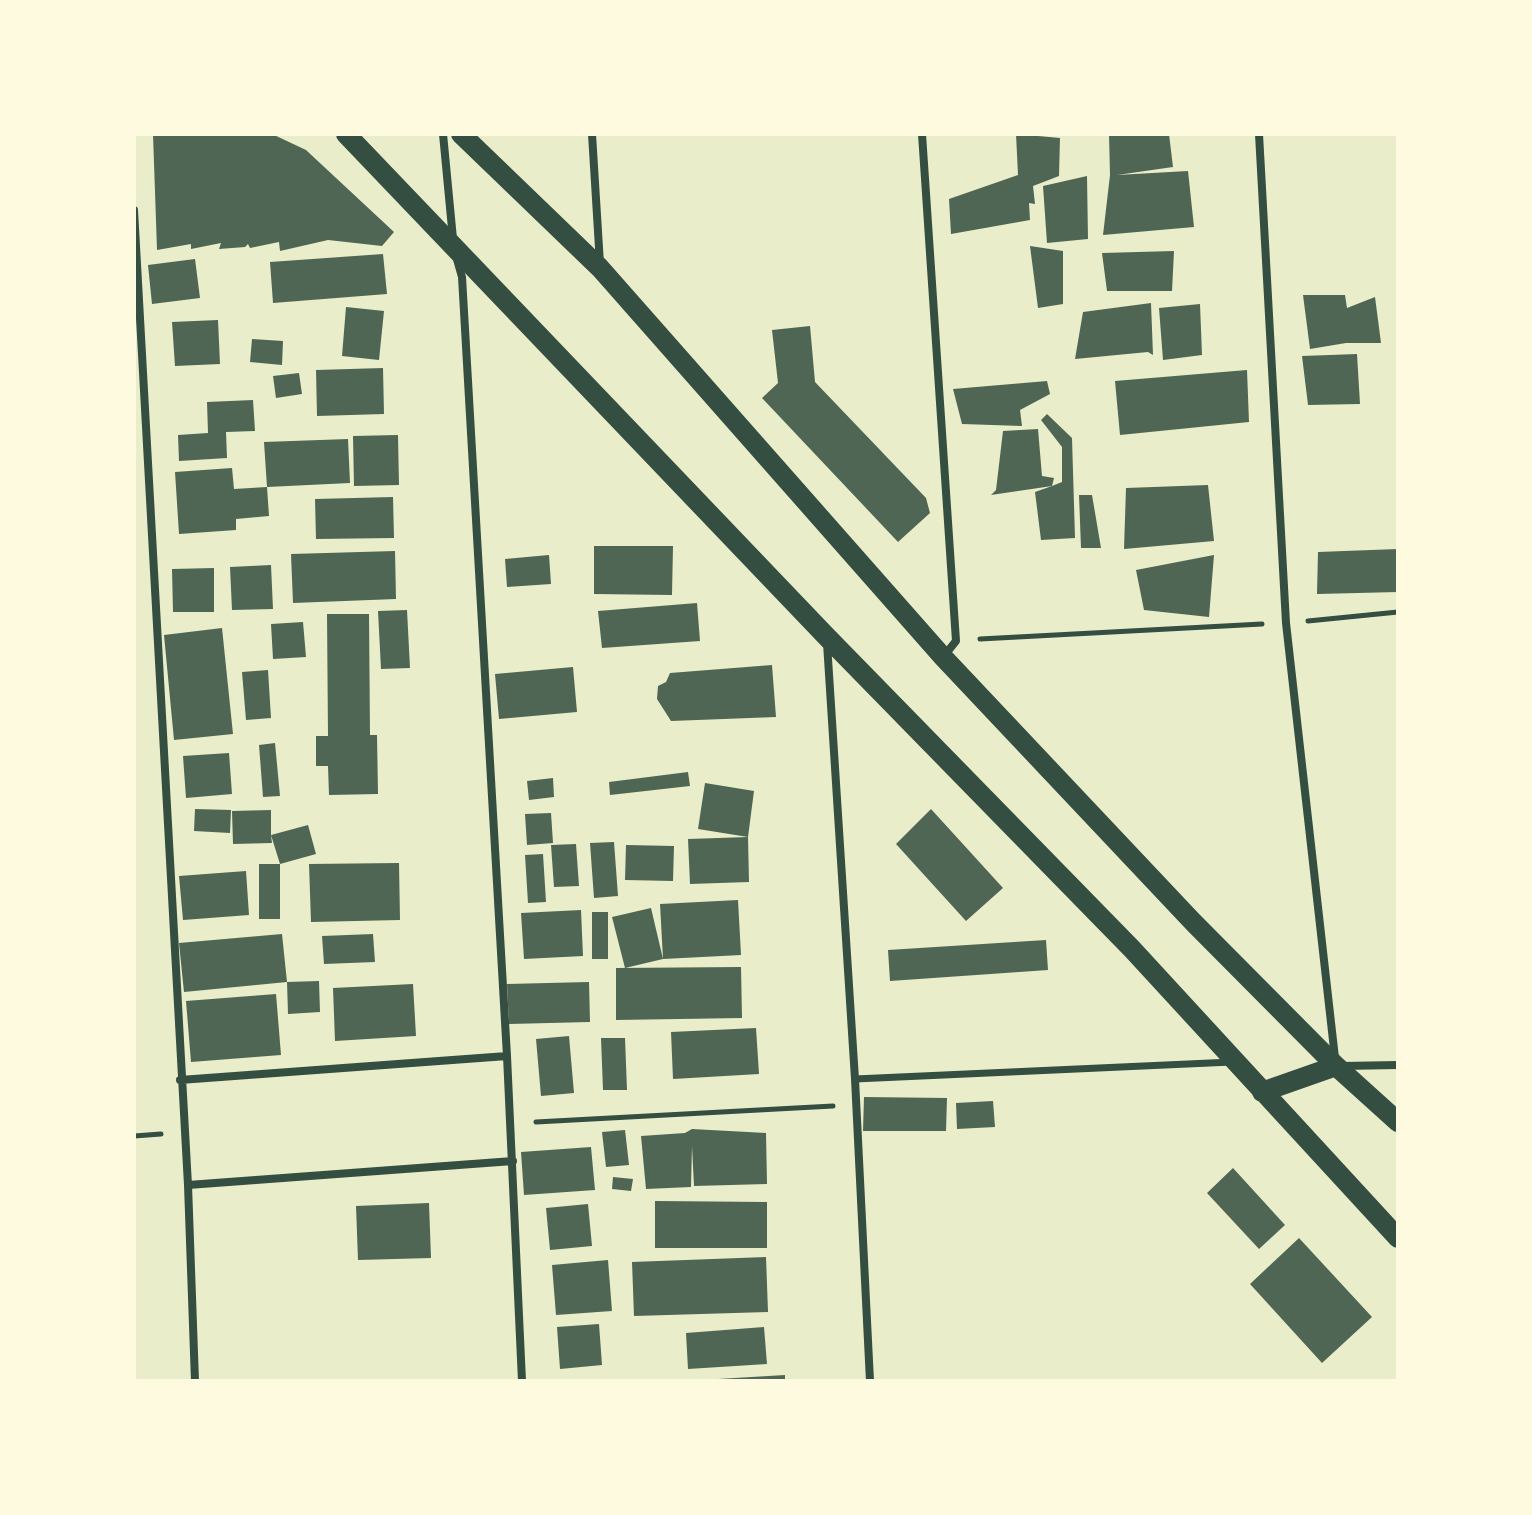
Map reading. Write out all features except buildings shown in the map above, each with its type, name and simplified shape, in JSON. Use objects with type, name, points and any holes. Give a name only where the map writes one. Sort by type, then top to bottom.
[{"type":"main road","points":[[346,134],[826,636],[1132,949],[1398,1238]]},
{"type":"main road","points":[[461,134],[600,268],[949,649],[1193,922],[1336,1066],[1398,1122]]},
{"type":"main road","points":[[1262,1092],[1336,1066]]},
{"type":"street","points":[[443,134],[454,249],[462,277],[511,1123],[522,1381]]},
{"type":"street","points":[[592,134],[600,268]]},
{"type":"street","points":[[922,134],[949,649]]},
{"type":"street","points":[[1259,134],[1286,623],[1336,1066],[1398,1065]]},
{"type":"street","points":[[134,210],[188,1185],[195,1381]]},
{"type":"street","points":[[826,636],[857,1105],[870,1381]]},
{"type":"street","points":[[180,1080],[507,1056]]},
{"type":"street","points":[[855,1079],[1234,1061]]},
{"type":"street","points":[[188,1185],[513,1161]]},
{"type":"path","points":[[949,649],[1398,612]]},
{"type":"path","points":[[511,1123],[857,1105]]}]
